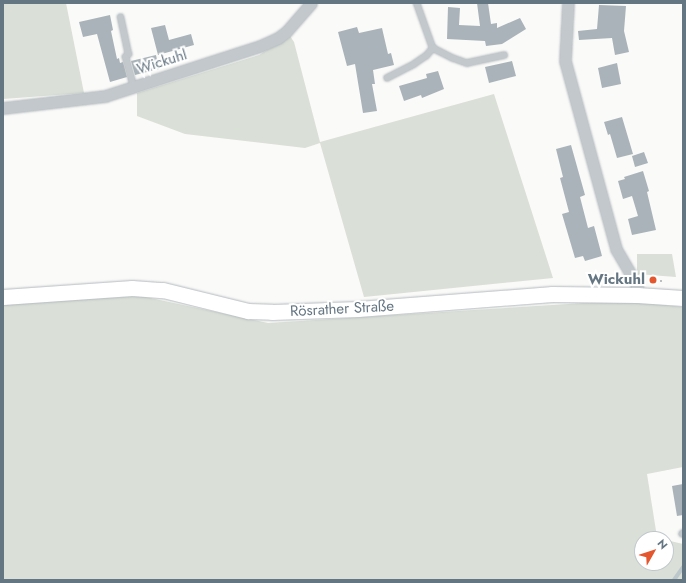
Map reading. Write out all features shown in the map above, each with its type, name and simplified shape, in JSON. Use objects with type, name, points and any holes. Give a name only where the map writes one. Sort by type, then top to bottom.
[{"type":"street","name":"Wickuhl","points":[[3,108],[105,96],[266,44],[286,32],[311,3]]},
{"type":"street","points":[[568,3],[565,61],[616,249],[637,284],[637,294]]},
{"type":"street","name":"Rösrather Straße","points":[[3,297],[132,288],[163,290],[248,310],[272,312],[358,309],[552,294],[637,294],[683,298]]},
{"type":"lane","points":[[417,3],[433,48],[467,63],[504,55]]},
{"type":"lane","points":[[121,17],[129,54],[126,57],[134,87]]},
{"type":"lane","points":[[387,78],[414,64],[426,56],[433,48]]},
{"type":"shaded area","points":[[3,3],[66,3],[84,93],[3,99]]},
{"type":"shaded area","points":[[290,36],[294,42],[320,142],[494,94],[553,278],[364,297],[320,143],[305,148],[185,134],[137,116],[137,93],[259,55]]},
{"type":"shaded area","points":[[637,254],[672,254],[676,277],[637,274]]},
{"type":"shaded area","points":[[141,296],[268,323],[600,302],[646,303],[683,307],[683,467],[647,474],[656,531],[634,531],[634,571],[674,571],[674,542],[683,544],[683,580],[3,580],[3,304]]},
{"type":"building","points":[[477,3],[488,3],[491,24],[497,23],[497,28],[520,18],[526,29],[502,44],[486,46],[485,41],[447,39],[448,7],[460,8],[459,25],[480,26]]},
{"type":"building","points":[[599,5],[626,6],[624,31],[629,52],[615,55],[612,38],[579,40],[578,31],[597,29]]},
{"type":"building","points":[[110,15],[113,30],[111,31],[117,59],[119,58],[120,63],[123,62],[127,77],[110,82],[97,34],[83,37],[79,22]]},
{"type":"building","points":[[165,25],[169,40],[191,34],[194,45],[158,55],[151,28]]},
{"type":"building","points":[[357,27],[359,33],[382,28],[388,54],[391,53],[394,65],[373,70],[375,84],[372,84],[377,111],[363,113],[355,64],[347,66],[338,32]]},
{"type":"building","points":[[156,55],[159,69],[135,75],[131,61]]},
{"type":"building","points":[[512,61],[516,76],[489,83],[485,67]]},
{"type":"building","points":[[617,63],[621,84],[602,88],[598,68]]},
{"type":"building","points":[[438,71],[444,89],[422,98],[421,95],[404,101],[399,86],[427,78],[426,74]]},
{"type":"building","points":[[622,117],[633,154],[617,158],[610,134],[608,135],[604,122]]},
{"type":"building","points":[[571,145],[585,195],[580,197],[588,228],[594,226],[602,256],[585,261],[583,256],[575,258],[562,214],[569,212],[560,178],[563,177],[556,149]]},
{"type":"building","points":[[644,152],[648,163],[635,167],[632,156]]},
{"type":"building","points":[[643,171],[649,191],[647,192],[656,230],[632,235],[628,219],[638,216],[632,196],[623,199],[618,181],[625,179],[624,177]]},
{"type":"building","points":[[683,484],[683,515],[677,516],[672,486]]},
{"type":"waterway","points":[[674,580],[683,567]]},
{"type":"place","name":"Wickuhl","points":[[653,280]]}]
